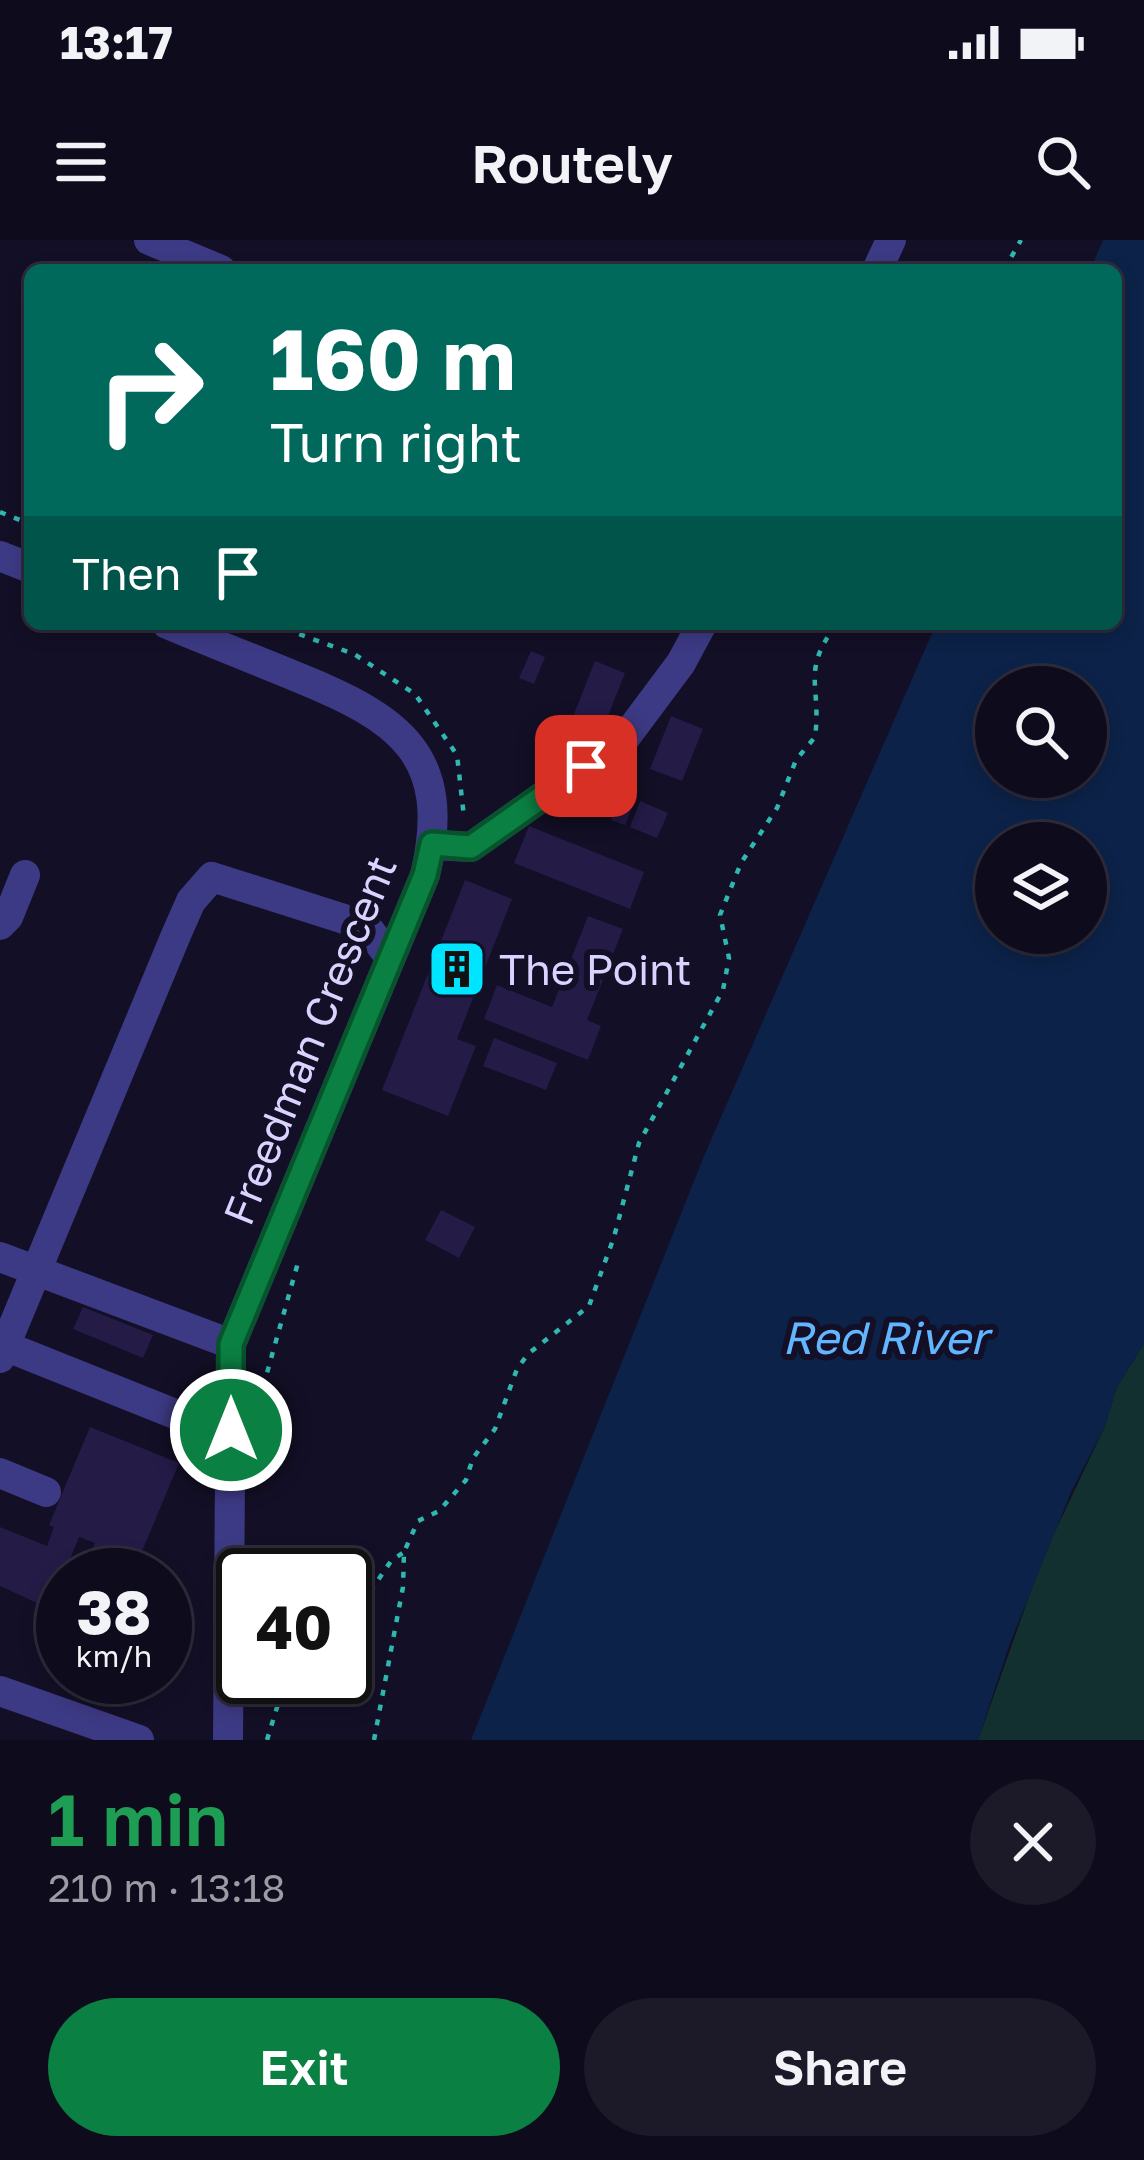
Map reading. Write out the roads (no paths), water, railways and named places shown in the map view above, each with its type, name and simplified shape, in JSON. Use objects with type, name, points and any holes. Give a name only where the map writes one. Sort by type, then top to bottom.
[{"type":"street","points":[[149,240],[207,264]]},
{"type":"street","name":"Freedman Crescent","points":[[182,630],[353,700],[386,719],[412,748],[433,796],[432,844],[425,875],[231,1344],[228,1740]]},
{"type":"street","points":[[432,844],[471,847],[625,738],[681,663],[699,630]]},
{"type":"street","points":[[0,925],[25,875]]},
{"type":"street","points":[[185,1418],[3,1352],[176,935],[191,902],[212,878],[366,926],[389,956]]},
{"type":"street","points":[[0,1257],[231,1344]]},
{"type":"street","points":[[0,1473],[46,1492]]},
{"type":"street","points":[[0,1690],[139,1740]]},
{"type":"water","name":"Red River","points":[[1103,240],[1144,240],[1144,1343],[1116,1389],[1105,1426],[1072,1490],[1010,1643],[978,1740],[471,1740],[704,1156],[933,630],[1122,630],[1122,264],[1093,264]]},
{"type":"place","name":"The Point","points":[[457,969]]}]
